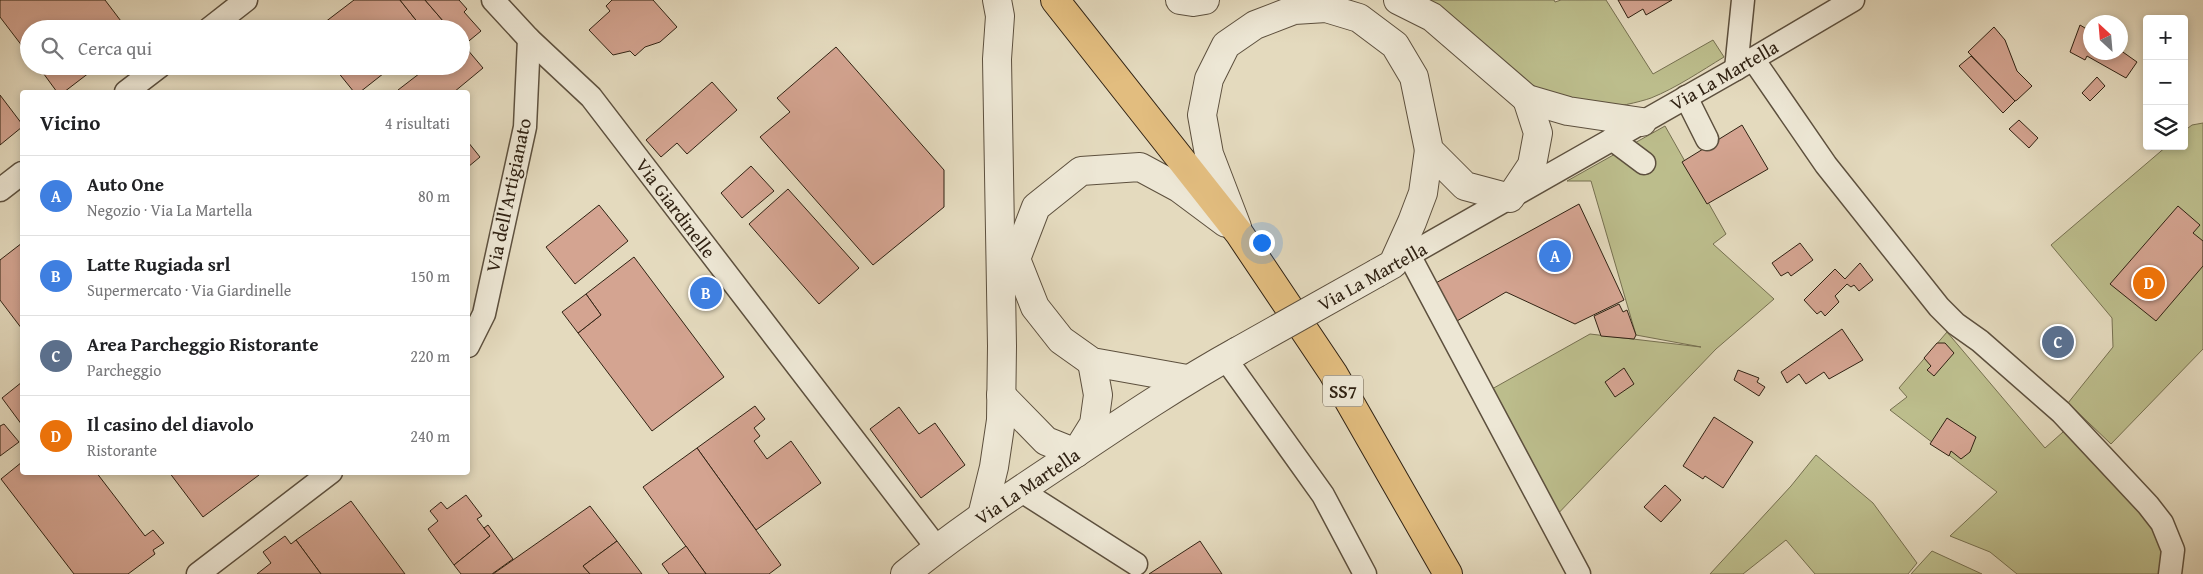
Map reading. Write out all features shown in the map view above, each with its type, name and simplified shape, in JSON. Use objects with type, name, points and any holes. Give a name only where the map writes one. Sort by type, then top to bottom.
[{"type":"highway","name":"SS7","points":[[1055,0],[1239,233],[1333,373],[1448,574]]},
{"type":"street","points":[[220,20],[246,0]]},
{"type":"street","name":"Via Giardinelle","points":[[493,0],[529,39],[592,97],[937,548]]},
{"type":"street","points":[[982,516],[994,467],[1001,420],[997,59],[1000,16],[997,0]]},
{"type":"street","points":[[1180,0],[1193,2],[1205,0]]},
{"type":"street","points":[[1398,0],[1432,17],[1527,99],[1568,111],[1642,122]]},
{"type":"street","points":[[1743,0],[1745,64],[1939,307],[1956,324],[1980,341],[2061,412],[2148,505],[2162,524],[2173,550],[2170,574]]},
{"type":"street","name":"Via La Martella","points":[[905,574],[937,548],[982,516],[1187,379],[1745,64],[1842,2]]},
{"type":"street","points":[[1239,233],[1210,154],[1202,114],[1209,79],[1226,45],[1255,25],[1294,10],[1326,8],[1359,18],[1395,45],[1414,77],[1429,150],[1423,193],[1393,264],[1571,539],[1579,574]]},
{"type":"street","name":"Via dell'Artigianato","points":[[470,342],[484,314],[525,128],[529,39]]},
{"type":"street","points":[[129,90],[148,75]]},
{"type":"street","points":[[1686,97],[1707,138]]},
{"type":"street","points":[[1429,150],[1465,186],[1510,198],[1532,165],[1538,133],[1527,99]]},
{"type":"street","points":[[1612,139],[1644,163]]},
{"type":"street","points":[[1187,379],[1092,362],[1061,340],[1035,307],[1016,259],[1036,208],[1081,171],[1140,167],[1179,188],[1239,233]]},
{"type":"street","points":[[0,190],[20,175]]},
{"type":"street","points":[[1231,354],[1323,495],[1365,574]]},
{"type":"street","points":[[1001,395],[1046,441],[1076,453],[1094,424],[1098,395],[1092,362]]},
{"type":"street","points":[[198,574],[327,475]]},
{"type":"street","points":[[1020,490],[1136,564]]},
{"type":"green space","points":[[1427,0],[1554,0],[1555,2],[1561,0],[1606,0],[1653,74],[1713,40],[1724,57],[1679,84],[1646,100],[1607,108],[1577,104],[1553,95],[1507,68]]},
{"type":"green space","points":[[2203,123],[2203,349],[2111,444],[2068,403],[2113,347],[2112,318],[2051,245],[2162,150],[2188,150],[2188,128],[2192,125]]},
{"type":"green space","points":[[1665,126],[1726,234],[1713,244],[1774,299],[1716,349],[1551,521],[1492,389],[1590,334],[1701,347],[1636,335],[1591,181],[1567,181]]},
{"type":"green space","points":[[1947,332],[2045,448],[2072,424],[2162,523],[2168,574],[2017,574],[1990,552],[1950,536],[1997,492],[1890,410],[1907,397],[1899,388]]},
{"type":"green space","points":[[1816,455],[1873,503],[1917,563],[1908,574],[1815,574],[1786,540],[1743,574],[1710,574],[1791,486]]},
{"type":"green space","points":[[1932,551],[1982,574],[1911,574]]},
{"type":"building","points":[[0,0],[105,0],[120,20],[20,20],[20,43],[0,17]]},
{"type":"building","points":[[354,0],[400,0],[416,20],[328,20]]},
{"type":"building","points":[[400,0],[425,0],[442,20],[416,20]]},
{"type":"building","points":[[425,0],[459,0],[467,9],[464,12],[481,31],[470,40],[470,20],[442,20]]},
{"type":"building","points":[[612,0],[653,0],[677,27],[660,42],[645,47],[635,56],[630,51],[613,55],[589,30],[610,11],[606,6]]},
{"type":"building","points":[[1618,0],[1672,0],[1646,15],[1643,9],[1628,18]]},
{"type":"building","points":[[2080,25],[2083,27],[2083,59],[2070,52]]},
{"type":"building","points":[[1994,27],[2005,40],[2017,71],[2032,86],[2015,101],[1968,52]]},
{"type":"building","points":[[836,47],[944,170],[944,207],[873,265],[760,137],[790,112],[777,98]]},
{"type":"building","points":[[470,53],[483,68],[456,90],[398,90],[418,75],[470,75]]},
{"type":"building","points":[[1971,56],[2015,101],[2003,113],[1959,66]]},
{"type":"building","points":[[2128,56],[2137,62],[2126,78],[2094,60],[2128,60]]},
{"type":"building","points":[[45,75],[86,75],[67,90],[56,90]]},
{"type":"building","points":[[340,75],[382,75],[363,90],[352,90]]},
{"type":"building","points":[[2097,77],[2105,86],[2090,101],[2082,93]]},
{"type":"building","points":[[712,82],[737,110],[687,154],[677,143],[661,157],[646,140]]},
{"type":"building","points":[[0,95],[20,121],[20,129],[0,145]]},
{"type":"building","points":[[2019,120],[2038,138],[2029,148],[2009,129]]},
{"type":"building","points":[[1742,125],[1768,169],[1707,204],[1682,162]]},
{"type":"building","points":[[470,144],[480,157],[470,165]]},
{"type":"building","points":[[751,166],[774,191],[742,218],[721,193]]},
{"type":"building","points":[[788,189],[859,268],[819,304],[749,224]]},
{"type":"building","points":[[1579,204],[1624,300],[1575,324],[1506,292],[1457,321],[1434,284]]},
{"type":"building","points":[[599,205],[628,241],[575,284],[546,247]]},
{"type":"building","points":[[2178,206],[2200,225],[2193,233],[2203,241],[2203,266],[2156,321],[2110,284]]},
{"type":"building","points":[[1800,243],[1813,260],[1791,276],[1788,272],[1781,276],[1772,263]]},
{"type":"building","points":[[20,245],[20,326],[0,300],[0,260]]},
{"type":"building","points":[[634,257],[724,377],[652,431],[578,333],[601,315],[586,294]]},
{"type":"building","points":[[1860,263],[1873,280],[1859,291],[1854,285],[1851,287],[1847,284],[1835,296],[1839,302],[1825,316],[1821,311],[1817,314],[1804,300],[1835,269],[1845,279]]},
{"type":"building","points":[[586,294],[601,315],[578,333],[562,312]]},
{"type":"building","points":[[1619,304],[1623,312],[1627,310],[1636,335],[1634,339],[1601,336],[1594,316]]},
{"type":"building","points":[[1842,329],[1863,360],[1829,379],[1824,372],[1806,384],[1799,374],[1787,383],[1781,372]]},
{"type":"building","points":[[1937,343],[1945,343],[1954,353],[1934,376],[1927,370],[1931,366],[1924,358]]},
{"type":"building","points":[[1624,368],[1634,384],[1615,397],[1605,382]]},
{"type":"building","points":[[1738,370],[1759,378],[1757,382],[1765,387],[1759,396],[1734,380]]},
{"type":"building","points":[[20,384],[20,422],[2,398]]},
{"type":"building","points":[[755,406],[765,419],[754,428],[760,436],[754,441],[767,459],[791,441],[821,483],[756,530],[697,448]]},
{"type":"building","points":[[899,407],[919,434],[935,423],[965,465],[921,498],[870,429]]},
{"type":"building","points":[[1714,417],[1753,442],[1723,488],[1705,476],[1703,479],[1683,466]]},
{"type":"building","points":[[1947,418],[1976,437],[1970,452],[1961,459],[1951,451],[1949,456],[1930,444]]},
{"type":"building","points":[[4,424],[19,442],[0,456],[0,426]]},
{"type":"building","points":[[697,448],[781,565],[769,574],[706,574],[643,487]]},
{"type":"building","points":[[20,464],[20,475],[98,475],[145,536],[153,530],[164,543],[153,550],[155,554],[128,574],[74,574],[1,479]]},
{"type":"building","points":[[171,475],[259,475],[203,517]]},
{"type":"building","points":[[1665,485],[1681,500],[1661,522],[1644,507]]},
{"type":"building","points":[[466,495],[482,516],[477,519],[490,536],[454,565],[428,529],[438,521],[430,511],[441,502],[447,509]]},
{"type":"building","points":[[351,501],[405,574],[321,574],[296,540]]},
{"type":"building","points":[[590,506],[617,541],[583,566],[590,574],[493,574]]},
{"type":"building","points":[[488,525],[513,559],[492,574],[461,574],[454,565],[490,536],[484,528]]},
{"type":"building","points":[[285,536],[291,544],[296,540],[321,574],[257,574],[271,563],[263,552]]},
{"type":"building","points":[[617,541],[642,574],[590,574],[583,566]]},
{"type":"building","points":[[1200,541],[1222,574],[1149,574]]},
{"type":"building","points":[[686,546],[706,574],[669,574],[662,564]]},
{"type":"place","name":"Auto One","points":[[1555,256]]},
{"type":"place","name":"Il casino del diavolo","points":[[2149,283]]},
{"type":"place","name":"Latte Rugiada srl","points":[[706,293]]},
{"type":"place","name":"Area Parcheggio Ristorante","points":[[2058,342]]}]
